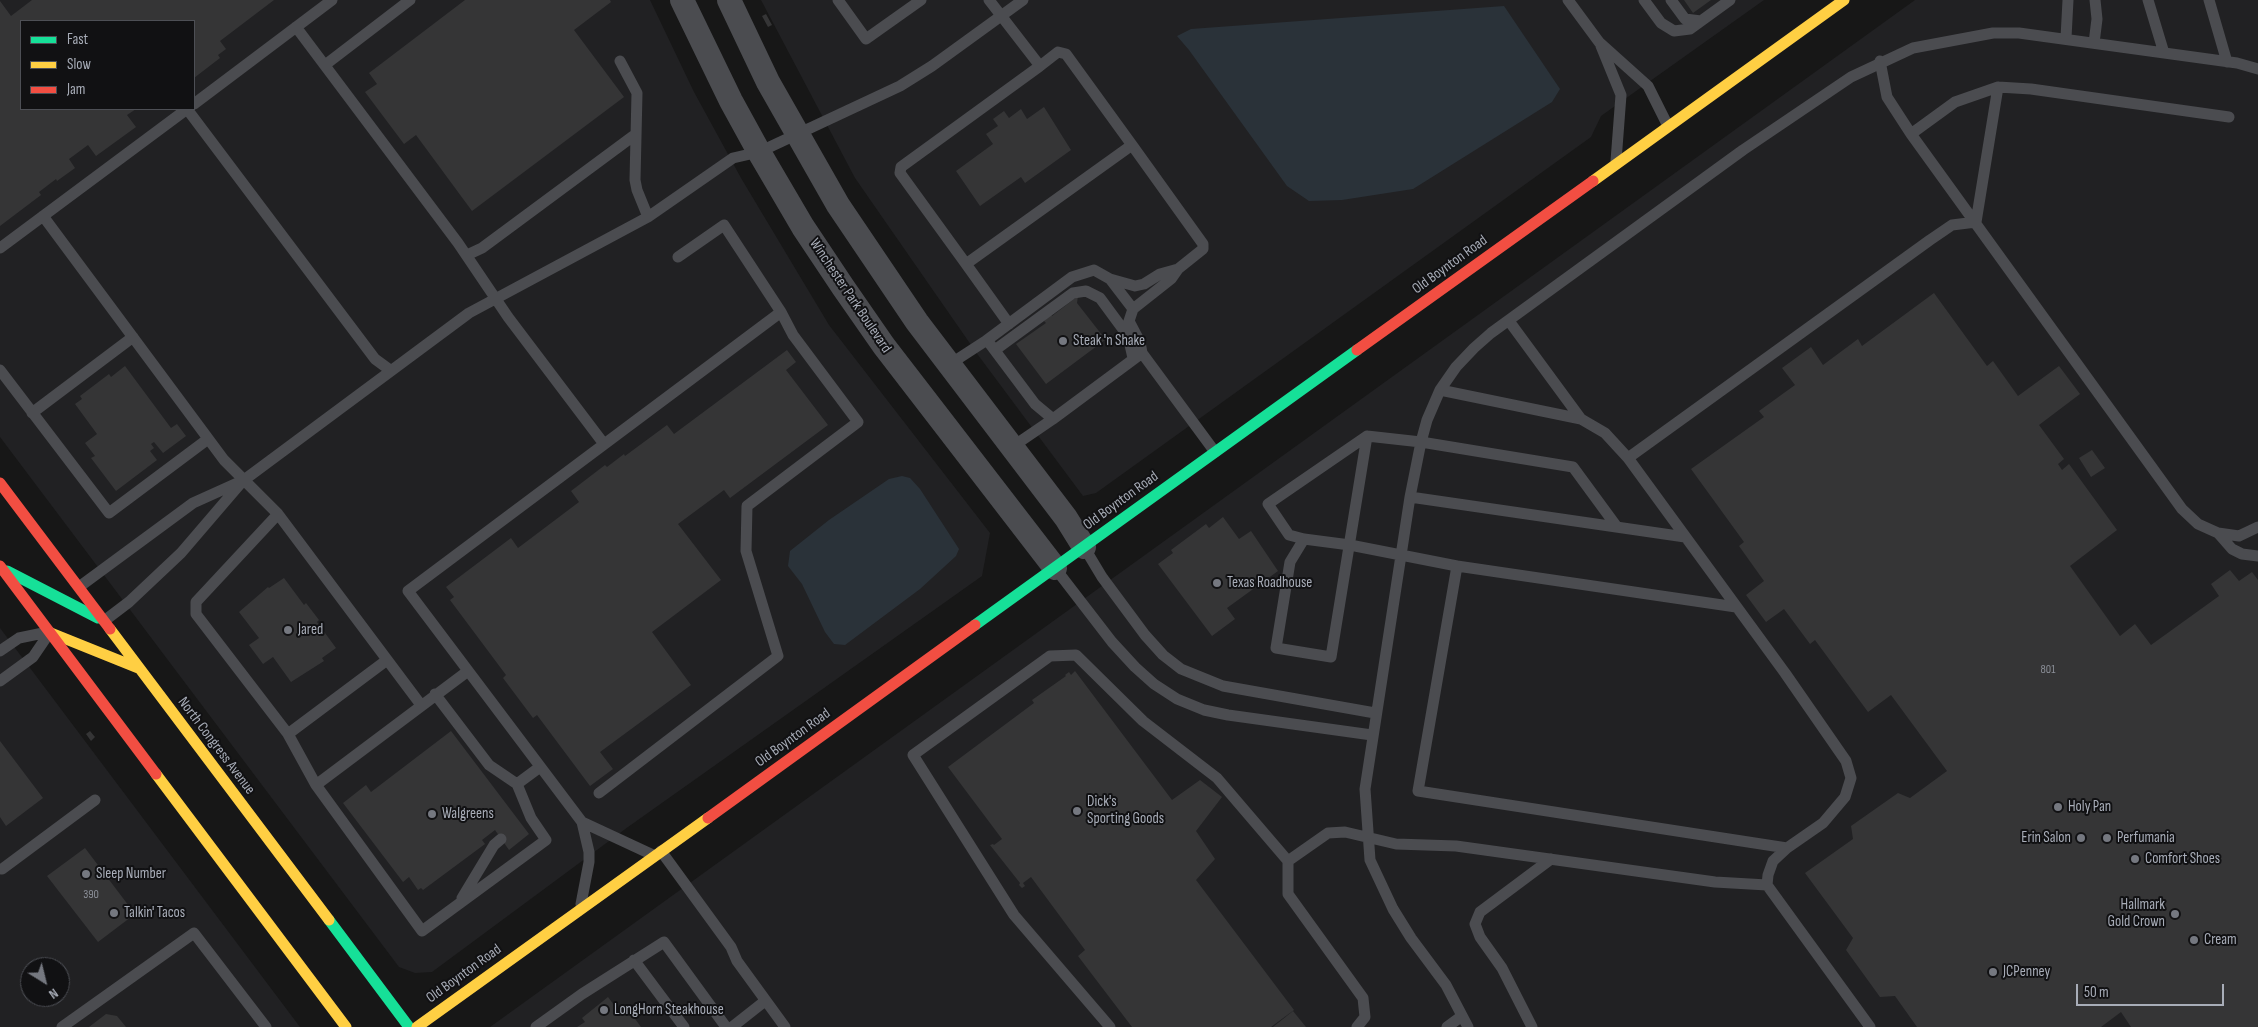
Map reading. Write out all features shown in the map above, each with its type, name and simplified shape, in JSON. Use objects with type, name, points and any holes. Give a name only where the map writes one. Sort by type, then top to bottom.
[{"type":"street","name":"Winchester Park Boulevard","points":[[682,0],[731,101],[803,226],[879,339],[1055,568]]},
{"type":"street","points":[[729,0],[768,82],[838,205],[877,264],[1066,518],[1084,547]]},
{"type":"street","name":"Old Boynton Road","points":[[416,1027],[1844,0]]},
{"type":"street","name":"North Congress Avenue","points":[[0,483],[409,1027]]},
{"type":"street","points":[[1,567],[104,621]]},
{"type":"street","points":[[1,567],[346,1027]]},
{"type":"street","points":[[50,632],[140,668]]},
{"type":"lane","points":[[195,103],[332,0]]},
{"type":"lane","points":[[325,64],[410,0]]},
{"type":"lane","points":[[838,0],[866,39],[915,2]]},
{"type":"lane","points":[[989,0],[1040,66]]},
{"type":"lane","points":[[104,621],[129,602],[181,553],[244,480],[469,313],[648,217],[733,158],[759,152],[900,86],[1024,0]]},
{"type":"lane","points":[[1568,0],[1599,42],[1648,86],[1668,127]]},
{"type":"lane","points":[[1644,0],[1661,23],[1674,31],[1690,29],[1730,0]]},
{"type":"lane","points":[[1671,0],[1685,18],[1701,21]]},
{"type":"lane","points":[[2066,38],[2068,0]]},
{"type":"lane","points":[[2094,42],[2095,0]]},
{"type":"lane","points":[[2148,0],[2164,53]]},
{"type":"lane","points":[[2209,0],[2226,62]]},
{"type":"lane","points":[[296,27],[467,255],[508,318],[604,444]]},
{"type":"lane","points":[[1468,1027],[1446,985],[1411,938],[1381,887],[1370,860],[1365,789],[1375,712],[1410,497],[1421,442],[1427,420],[1440,390],[1474,348],[1743,150],[1823,95],[1880,61],[1913,48],[1993,33],[2019,32],[2226,62],[2258,69]]},
{"type":"lane","points":[[1599,42],[1621,95],[1616,164]]},
{"type":"lane","points":[[1009,324],[900,173],[901,167],[1058,52],[1066,54],[1203,244],[1203,249],[1178,269],[1171,279],[1133,309],[1129,321],[1140,342],[1138,355],[1012,447]]},
{"type":"lane","points":[[620,61],[637,93],[635,180],[648,217]]},
{"type":"lane","points":[[1880,61],[1887,97],[1911,134],[2182,509],[2198,524],[2218,532],[2239,536],[2258,527]]},
{"type":"lane","points":[[1911,134],[1955,102],[1998,88],[2031,89],[2228,117]]},
{"type":"lane","points":[[1976,222],[1998,88]]},
{"type":"lane","points":[[0,248],[186,110]]},
{"type":"lane","points":[[188,110],[375,359],[390,370]]},
{"type":"lane","points":[[467,255],[482,248],[636,134]]},
{"type":"lane","points":[[966,264],[1132,145]]},
{"type":"lane","points":[[43,216],[208,439],[244,480],[278,514],[421,705]]},
{"type":"lane","points":[[1628,458],[1952,225],[1976,222]]},
{"type":"lane","points":[[599,793],[778,656],[746,551],[747,506],[858,422],[793,335],[781,312],[724,226],[678,257]]},
{"type":"lane","points":[[950,364],[987,340],[1072,277],[1094,270],[1110,279],[1135,286],[1144,284],[1160,274],[1178,269]]},
{"type":"lane","points":[[1110,279],[1133,309]]},
{"type":"lane","points":[[995,350],[1074,293],[1086,291],[1100,298],[1128,336],[1138,355],[1215,452]]},
{"type":"lane","points":[[580,910],[589,862],[589,852],[582,822],[408,591],[781,312]]},
{"type":"lane","points":[[1509,321],[1581,419]]},
{"type":"lane","points":[[32,413],[133,337]]},
{"type":"lane","points":[[987,340],[1035,404],[1053,418]]},
{"type":"lane","points":[[0,370],[109,513],[208,439]]},
{"type":"lane","points":[[1440,390],[1581,419],[1605,433],[1628,458],[1846,761],[1850,778],[1845,797],[1823,823],[1787,848],[1773,861],[1767,885],[1870,1027]]},
{"type":"lane","points":[[1304,539],[1290,562],[1276,648],[1331,657],[1367,436]]},
{"type":"lane","points":[[1617,526],[1574,466],[1421,442],[1367,436],[1268,504],[1290,535],[1304,539],[1350,545],[1457,566],[1736,606]]},
{"type":"lane","points":[[79,587],[193,503],[244,480]]},
{"type":"lane","points":[[1410,497],[1685,537]]},
{"type":"lane","points":[[278,514],[196,602],[196,614],[288,734],[316,785],[422,931],[546,840],[526,821],[517,784],[489,765],[436,694]]},
{"type":"lane","points":[[2218,532],[2232,549],[2242,554],[2258,556]]},
{"type":"lane","points":[[1084,547],[1102,576],[1145,635],[1163,655],[1181,669],[1223,686],[1375,712]]},
{"type":"lane","points":[[1457,566],[1418,791],[1787,848]]},
{"type":"lane","points":[[1055,568],[1112,642],[1135,667],[1154,684],[1177,699],[1204,710],[1228,716],[1372,734]]},
{"type":"lane","points":[[0,652],[19,638],[50,632]]},
{"type":"lane","points":[[0,682],[33,657],[50,632]]},
{"type":"lane","points":[[1105,1025],[1014,915],[913,755],[1050,656],[1076,655],[1143,721],[1217,778],[1288,861],[1288,894],[1363,998],[1366,1017],[1357,1027]]},
{"type":"lane","points":[[288,734],[387,660]]},
{"type":"lane","points":[[316,785],[468,671]]},
{"type":"lane","points":[[517,784],[540,767]]},
{"type":"lane","points":[[2,869],[95,800]]},
{"type":"lane","points":[[582,822],[658,854],[731,947],[737,962],[785,1027]]},
{"type":"lane","points":[[1288,861],[1328,833],[1345,832],[1396,844],[1456,846],[1716,882],[1767,885]]},
{"type":"lane","points":[[459,904],[494,845],[501,839]]},
{"type":"lane","points":[[1532,1027],[1502,968],[1480,937],[1474,924],[1480,912],[1551,860]]},
{"type":"lane","points":[[62,1027],[194,933],[266,1027]]},
{"type":"lane","points":[[536,1027],[634,960],[664,942],[726,1027]]},
{"type":"lane","points":[[634,960],[684,1027]]},
{"type":"lane","points":[[732,1027],[765,1001]]},
{"type":"lane","points":[[1447,1027],[1462,1016]]},
{"type":"shaded area","points":[[0,0],[650,0],[694,92],[741,178],[829,325],[990,533],[982,576],[628,827],[432,972],[415,973],[399,967],[0,437]]},
{"type":"shaded area","points":[[761,0],[1764,0],[1601,116],[1591,137],[1096,493],[1083,496],[978,355],[855,178]]},
{"type":"shaded area","points":[[1915,0],[2258,0],[2258,1027],[490,1027]]},
{"type":"shaded area","points":[[1504,6],[1560,89],[1552,102],[1413,189],[1342,200],[1309,201],[1287,186],[1177,36],[1191,29]]},
{"type":"shaded area","points":[[902,476],[910,478],[920,489],[959,549],[956,556],[920,589],[845,645],[834,644],[825,632],[802,584],[788,566],[790,551],[829,520],[889,479]]},
{"type":"shaded area","points":[[0,628],[300,1027],[0,1027]]},
{"type":"building","points":[[32,0],[274,0],[220,41],[226,49],[218,55],[220,58],[195,77],[195,20],[20,20],[20,110],[134,110],[127,115],[136,127],[96,156],[88,145],[69,159],[75,168],[39,192],[41,195],[0,226],[0,1],[11,16]]},
{"type":"building","points":[[465,0],[610,0],[611,2],[574,30],[624,97],[472,211],[416,135],[404,144],[365,92],[377,84],[369,73]]},
{"type":"building","points":[[1684,0],[1711,0],[1693,13]]},
{"type":"building","points":[[766,14],[772,25],[768,27],[762,16]]},
{"type":"building","points":[[1044,107],[1071,150],[1025,183],[1021,177],[980,206],[956,171],[993,144],[986,134],[998,126],[993,119],[1004,111],[1009,118],[1021,109],[1027,119]]},
{"type":"building","points":[[1934,293],[1987,366],[1993,361],[2018,396],[2059,366],[2080,394],[2039,425],[2064,459],[2058,464],[2062,470],[2069,464],[2117,530],[2070,566],[2120,636],[2135,624],[2151,645],[2219,596],[2211,584],[2230,570],[2239,581],[2252,572],[2258,580],[2258,1027],[2131,1027],[2121,1012],[2101,1027],[1917,1027],[1895,996],[1880,997],[1846,950],[1853,938],[1805,873],[1853,839],[1851,826],[1898,793],[1910,798],[1947,771],[1891,695],[1868,712],[1815,640],[1810,644],[1784,609],[1766,622],[1746,595],[1764,581],[1739,546],[1744,542],[1691,469],[1764,417],[1759,411],[1795,385],[1782,368],[1811,347],[1823,365],[1858,339],[1862,346]]},
{"type":"building","name":"Steak 'n Shake","points":[[1078,296],[1077,303],[1102,335],[1109,337],[1046,384],[1016,344],[1046,323],[1044,321],[1050,313],[1052,316]]},
{"type":"building","points":[[787,350],[796,362],[786,370],[828,425],[730,498],[724,490],[678,524],[721,580],[652,632],[691,685],[600,752],[613,769],[590,786],[537,715],[533,718],[503,678],[506,675],[450,600],[454,597],[446,587],[511,538],[518,548],[579,502],[571,491],[605,465],[607,467],[624,454],[625,456],[667,425],[674,434]]},
{"type":"building","points":[[125,366],[171,428],[177,424],[186,436],[163,453],[154,442],[151,444],[154,448],[150,451],[157,460],[116,491],[91,458],[95,456],[85,443],[97,434],[75,404],[82,399],[80,396],[109,374],[111,377]]},
{"type":"building","points":[[2092,450],[2105,468],[2091,477],[2079,458]]},
{"type":"building","name":"Texas Roadhouse","points":[[1223,517],[1239,539],[1251,531],[1278,571],[1227,608],[1235,619],[1212,636],[1158,564],[1173,553],[1171,550],[1206,524],[1209,528]]},
{"type":"building","name":"Jared","points":[[284,578],[304,605],[306,603],[319,620],[317,622],[336,648],[322,658],[324,661],[291,682],[273,657],[263,664],[249,645],[259,638],[239,612],[268,587]]},
{"type":"building","points":[[1075,671],[1172,800],[1200,780],[1222,797],[1196,831],[1215,859],[1196,880],[1294,1010],[1271,1027],[1132,1027],[1078,956],[1085,950],[1031,877],[1023,883],[1025,886],[1022,888],[990,845],[994,845],[1002,839],[948,767],[1034,703],[1032,700],[1065,675],[1069,672],[1071,675]]},
{"type":"building","points":[[90,731],[95,737],[91,741],[86,734]]},
{"type":"building","name":"Walgreens","points":[[451,731],[529,834],[509,850],[495,830],[482,840],[485,844],[423,890],[421,888],[418,890],[409,877],[403,882],[343,803],[366,785],[371,792]]},
{"type":"building","points":[[0,741],[43,798],[6,826],[0,817]]},
{"type":"building","points":[[85,848],[135,914],[98,942],[47,876]]},
{"type":"building","name":"LongHorn Steakhouse","points":[[608,997],[620,1013],[627,1008],[641,1027],[577,1027],[585,1022],[582,1018]]},
{"type":"building","points":[[1293,1011],[1306,1027],[1273,1027]]},
{"type":"building","points":[[106,1014],[117,1016],[126,1027],[89,1027]]},
{"type":"traffic: fast","points":[[975,625],[1357,350]]},
{"type":"traffic: fast","points":[[7,571],[98,618]]},
{"type":"traffic: fast","points":[[329,920],[409,1027]]},
{"type":"traffic: slow","points":[[1593,181],[1844,0]]},
{"type":"traffic: slow","points":[[110,629],[329,920]]},
{"type":"traffic: slow","points":[[51,633],[138,668]]},
{"type":"traffic: slow","points":[[156,774],[346,1027]]},
{"type":"traffic: slow","points":[[417,1027],[708,818]]},
{"type":"traffic: jam","points":[[1357,350],[1593,181]]},
{"type":"traffic: jam","points":[[0,483],[110,629]]},
{"type":"traffic: jam","points":[[0,566],[156,774]]},
{"type":"traffic: jam","points":[[708,818],[975,625]]},
{"type":"place","name":"Steak 'n Shake","points":[[1063,341]]},
{"type":"place","name":"Texas Roadhouse","points":[[1217,583]]},
{"type":"place","name":"Jared","points":[[288,630]]},
{"type":"place","name":"Holy Pan","points":[[2058,807]]},
{"type":"place","name":"Dick's Sporting Goods","points":[[1077,811]]},
{"type":"place","name":"Walgreens","points":[[432,814]]},
{"type":"place","name":"Erin Salon","points":[[2081,838]]},
{"type":"place","name":"Perfumania","points":[[2107,838]]},
{"type":"place","name":"Comfort Shoes","points":[[2135,859]]},
{"type":"place","name":"Sleep Number","points":[[86,874]]},
{"type":"place","name":"Talkin' Tacos","points":[[114,913]]},
{"type":"place","name":"Hallmark Gold Crown","points":[[2175,914]]},
{"type":"place","name":"Cream","points":[[2194,940]]},
{"type":"place","name":"JCPenney","points":[[1993,972]]},
{"type":"place","name":"LongHorn Steakhouse","points":[[604,1010]]}]
